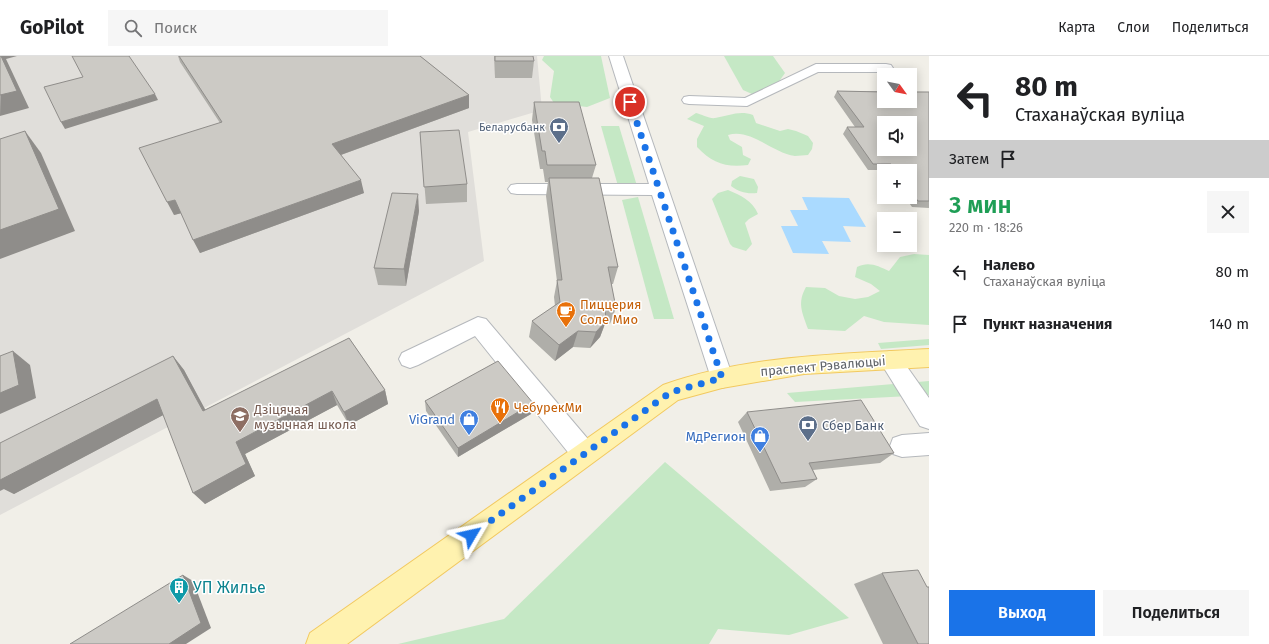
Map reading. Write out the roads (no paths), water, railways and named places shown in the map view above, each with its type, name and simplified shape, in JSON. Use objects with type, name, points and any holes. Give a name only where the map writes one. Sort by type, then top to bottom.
[{"type":"main road","name":"праспект Рэвалюцыі","points":[[321,644],[671,392],[722,378],[804,365],[929,358]]},
{"type":"street","points":[[616,56],[722,378]]},
{"type":"street","points":[[689,100],[746,102],[816,68],[877,68]]},
{"type":"street","points":[[517,189],[659,190]]},
{"type":"street","points":[[410,359],[478,325],[584,454]]},
{"type":"street","points":[[890,360],[929,418]]},
{"type":"street","points":[[902,446],[929,444]]},
{"type":"water","points":[[802,197],[849,198],[866,227],[843,226],[851,242],[822,241],[829,254],[793,253],[781,226],[798,226],[790,210],[808,210]]},
{"type":"place","name":"Беларусбанк","points":[[559,144]]},
{"type":"place","name":"Пиццерия Соле Мио","points":[[566,328]]},
{"type":"place","name":"ЧебурекМи","points":[[500,424]]},
{"type":"place","name":"Дзіцячая музычная школа","points":[[240,433]]},
{"type":"place","name":"ViGrand","points":[[469,436]]},
{"type":"place","name":"Сбер Банк","points":[[808,442]]},
{"type":"place","name":"МдРегион","points":[[760,453]]},
{"type":"place","name":"УП Жилье","points":[[179,604]]}]
